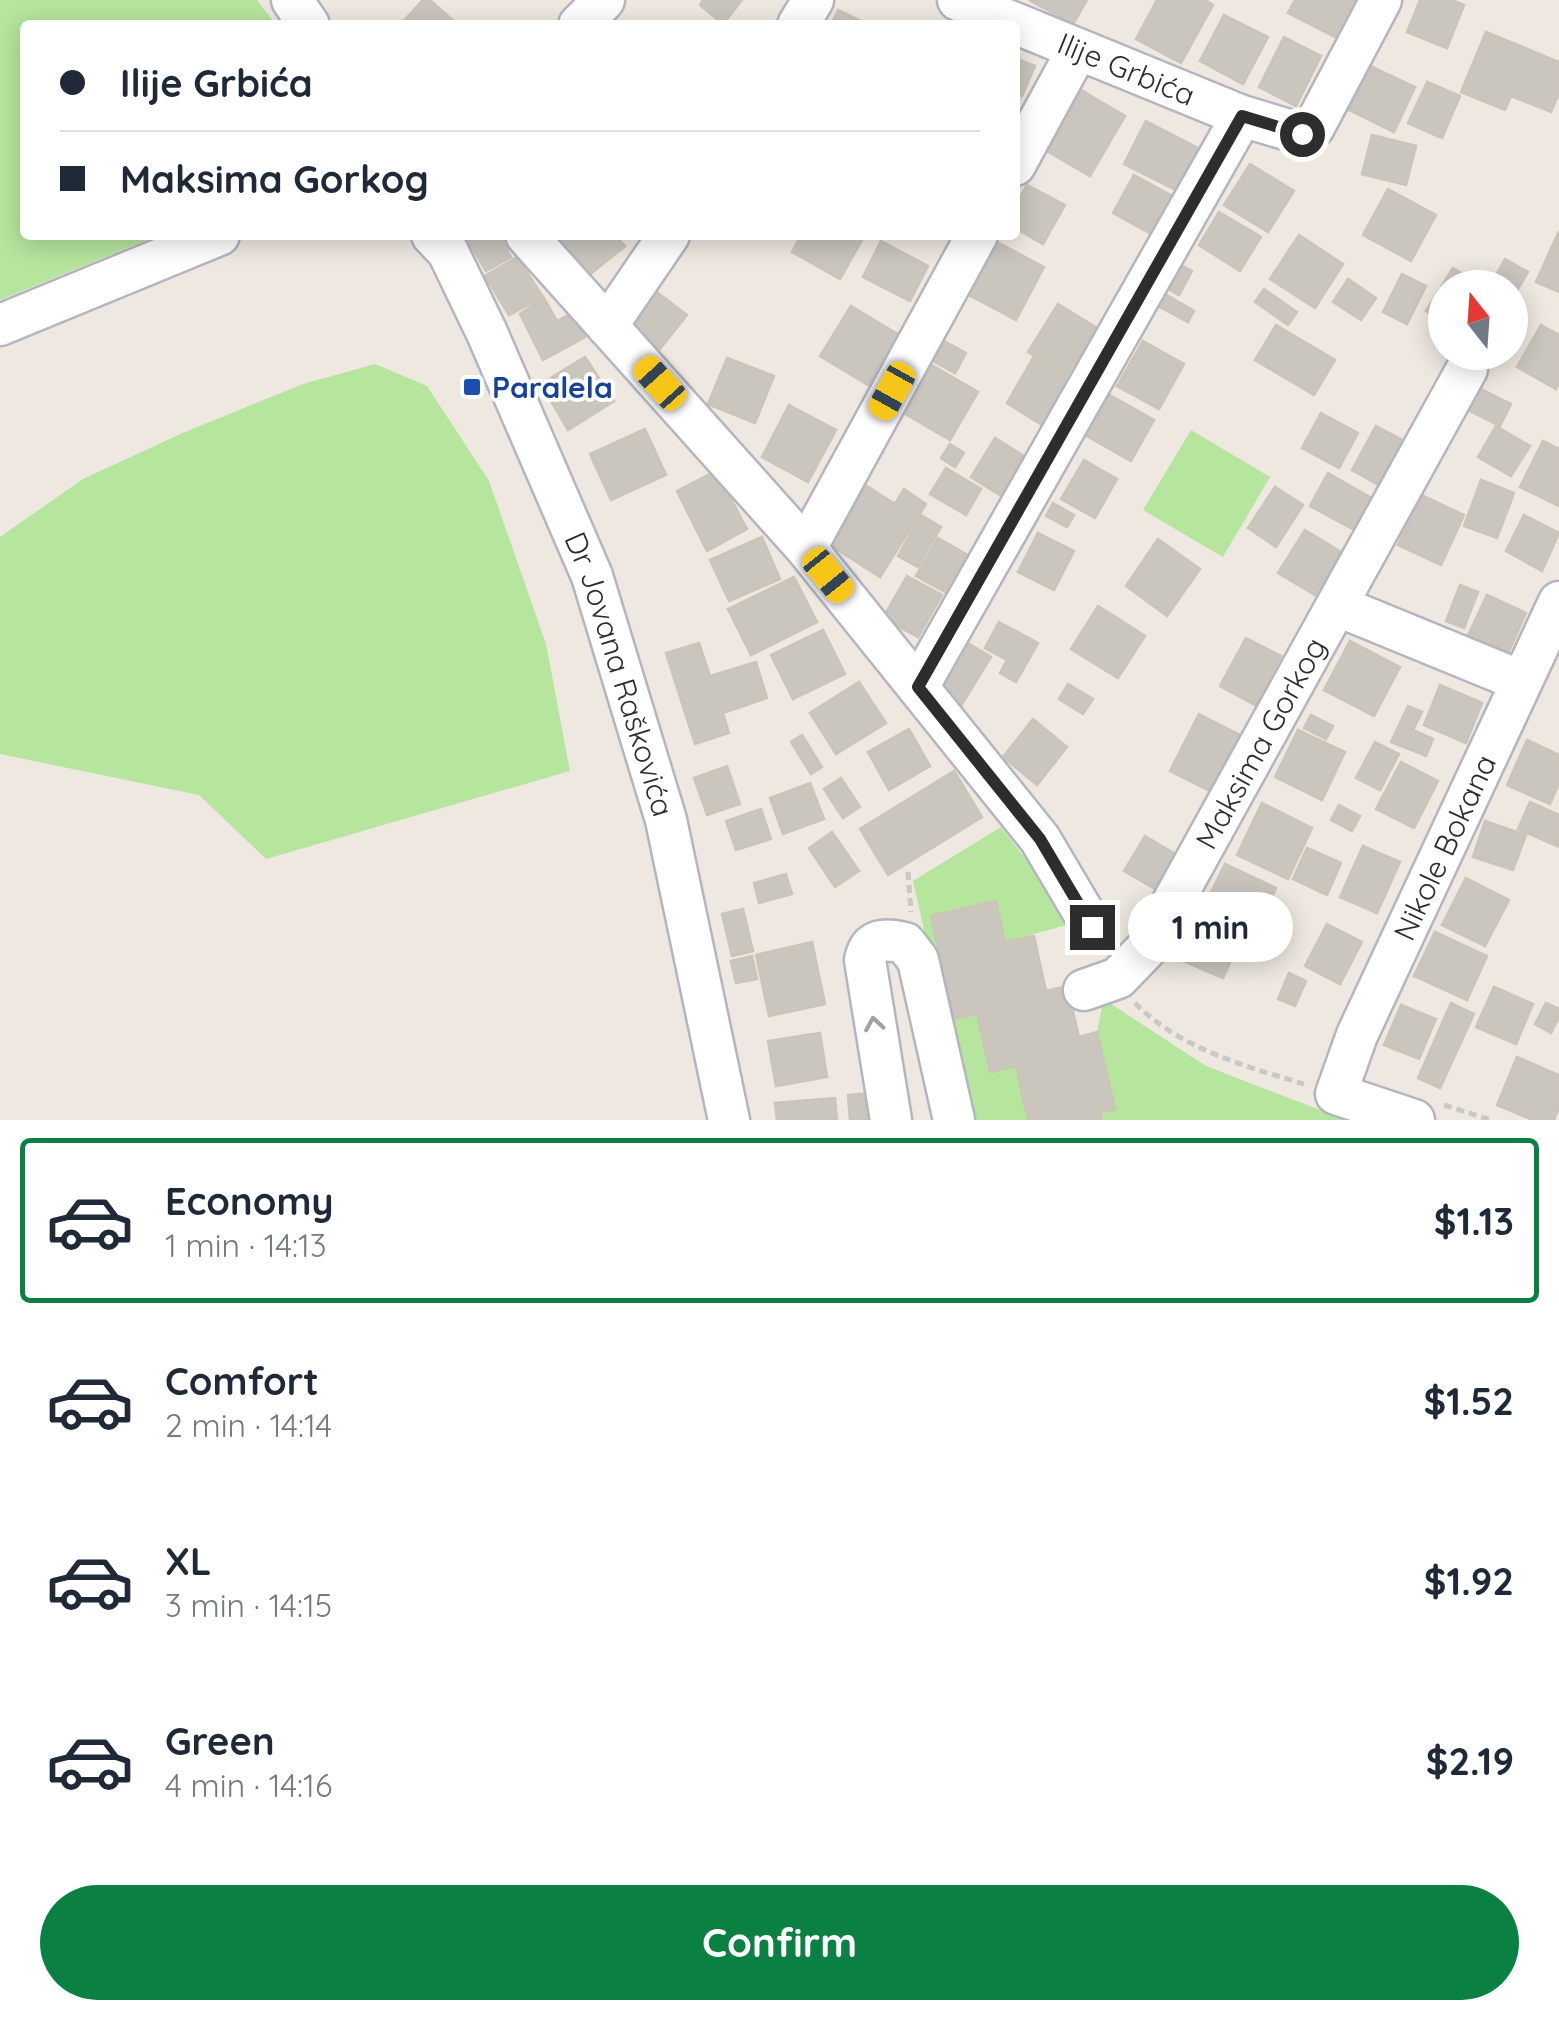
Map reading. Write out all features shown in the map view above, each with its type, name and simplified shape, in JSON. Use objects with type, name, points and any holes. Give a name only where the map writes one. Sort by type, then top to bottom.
[{"type":"street","points":[[584,20],[604,0]]},
{"type":"street","name":"Ilije Grbića","points":[[958,0],[1006,20]]},
{"type":"street","name":"Ilije Grbića","points":[[1020,26],[1242,116],[1302,134],[1314,127],[1381,0]]},
{"type":"street","points":[[1020,156],[1078,50]]},
{"type":"street","points":[[918,687],[1242,116]]},
{"type":"street","points":[[0,325],[207,240]]},
{"type":"street","points":[[530,240],[806,548],[1040,839],[1092,927]]},
{"type":"street","points":[[607,326],[666,240]]},
{"type":"street","points":[[806,548],[974,240]]},
{"type":"street","name":"Dr Jovana Raškovića","points":[[442,241],[488,335],[592,576],[617,651],[666,820],[729,1120]]},
{"type":"street","name":"Maksima Gorkog","points":[[1101,984],[1148,947],[1466,370]]},
{"type":"street","name":"Nikole Bokana","points":[[1336,1094],[1357,1035],[1559,602]]},
{"type":"street","name":"Maksima Gorkog","points":[[1338,606],[1521,681]]},
{"type":"street","points":[[891,1120],[865,960],[876,941],[888,939],[904,943],[918,960],[954,1120]]},
{"type":"street","points":[[1336,1094],[1414,1120]]},
{"type":"path","points":[[1101,984],[1126,993],[1147,1016],[1230,1061],[1336,1094]]},
{"type":"green space","points":[[0,0],[257,0],[272,20],[20,20],[20,240],[147,240],[0,300]]},
{"type":"green space","points":[[375,364],[427,386],[489,481],[546,644],[570,771],[266,859],[199,795],[0,754],[0,537],[83,479],[303,384]]},
{"type":"green space","points":[[1191,430],[1270,477],[1223,557],[1143,510]]},
{"type":"green space","points":[[1001,827],[1055,897],[1070,924],[1005,942],[996,902],[931,917],[954,1019],[977,1014],[990,1072],[1016,1066],[1028,1120],[967,1120],[913,881]]},
{"type":"green space","points":[[1108,1002],[1206,1066],[1346,1120],[1102,1120],[1100,1112],[1115,1108],[1097,1032],[1102,1007]]},
{"type":"building","points":[[423,0],[430,0],[452,20],[405,20]]},
{"type":"building","points":[[703,0],[742,0],[726,20],[718,20],[700,5]]},
{"type":"building","points":[[1029,0],[1087,0],[1073,24]]},
{"type":"building","points":[[1157,0],[1205,0],[1213,5],[1181,63],[1136,39]]},
{"type":"building","points":[[1295,0],[1357,0],[1337,38],[1288,13]]},
{"type":"building","points":[[1420,0],[1452,0],[1464,5],[1447,48],[1407,32]]},
{"type":"building","points":[[838,10],[859,20],[833,20]]},
{"type":"building","points":[[1224,15],[1268,37],[1243,84],[1200,61]]},
{"type":"building","points":[[1486,32],[1559,62],[1559,93],[1551,112],[1511,96],[1505,110],[1461,92]]},
{"type":"building","points":[[1284,37],[1321,56],[1296,106],[1259,87]]},
{"type":"building","points":[[1020,60],[1035,66],[1020,95]]},
{"type":"building","points":[[1370,66],[1415,87],[1394,132],[1349,110]]},
{"type":"building","points":[[1427,82],[1460,96],[1442,138],[1408,123]]},
{"type":"building","points":[[1076,87],[1125,116],[1090,176],[1040,147]]},
{"type":"building","points":[[1146,121],[1200,149],[1178,191],[1124,164]]},
{"type":"building","points":[[1372,135],[1416,146],[1406,185],[1362,174]]},
{"type":"building","points":[[1250,164],[1294,191],[1268,232],[1224,205]]},
{"type":"building","points":[[1134,175],[1176,198],[1155,236],[1113,213]]},
{"type":"building","points":[[1027,185],[1065,205],[1043,244],[1020,231],[1020,197]]},
{"type":"building","points":[[1388,189],[1436,215],[1411,261],[1363,235]]},
{"type":"building","points":[[1219,212],[1261,237],[1240,271],[1199,245]]},
{"type":"building","points":[[1559,231],[1559,292],[1536,282]]},
{"type":"building","points":[[1299,235],[1343,264],[1315,308],[1270,279]]},
{"type":"building","points":[[468,240],[502,240],[511,257],[486,271]]},
{"type":"building","points":[[555,240],[620,240],[625,246],[577,285],[546,247]]},
{"type":"building","points":[[798,240],[862,240],[840,279],[792,252]]},
{"type":"building","points":[[881,241],[928,266],[910,301],[863,277]]},
{"type":"building","points":[[995,241],[1044,267],[1016,320],[967,294]]},
{"type":"building","points":[[517,257],[543,297],[509,315],[485,276]]},
{"type":"building","points":[[1505,259],[1524,270],[1499,270]]},
{"type":"building","points":[[1179,264],[1192,271],[1179,295],[1166,288]]},
{"type":"building","points":[[1402,274],[1426,286],[1407,324],[1383,312]]},
{"type":"building","points":[[1348,279],[1376,298],[1361,320],[1333,302]]},
{"type":"building","points":[[1264,289],[1297,312],[1288,325],[1255,302]]},
{"type":"building","points":[[658,293],[687,315],[660,349],[631,326]]},
{"type":"building","points":[[1165,294],[1194,311],[1188,322],[1158,306]]},
{"type":"building","points":[[544,298],[557,321],[572,313],[585,337],[543,360],[520,314]]},
{"type":"building","points":[[1058,304],[1097,328],[1066,377],[1028,352]]},
{"type":"building","points":[[851,306],[899,335],[868,385],[820,356]]},
{"type":"building","points":[[1276,325],[1335,360],[1314,395],[1255,360]]},
{"type":"building","points":[[1541,325],[1559,335],[1556,389],[1522,370],[1528,370],[1528,348]]},
{"type":"building","points":[[944,341],[966,353],[955,373],[933,361]]},
{"type":"building","points":[[1143,341],[1184,364],[1159,409],[1117,386]]},
{"type":"building","points":[[585,357],[614,401],[568,430],[541,384]]},
{"type":"building","points":[[727,358],[774,376],[755,423],[708,404]]},
{"type":"building","points":[[1033,358],[1069,380],[1042,425],[1007,403]]},
{"type":"building","points":[[930,364],[978,392],[950,440],[902,412]]},
{"type":"building","points":[[1479,388],[1511,404],[1500,426],[1468,410]]},
{"type":"building","points":[[1108,394],[1154,420],[1131,461],[1085,435]]},
{"type":"building","points":[[789,405],[836,430],[808,482],[762,457]]},
{"type":"building","points":[[1321,413],[1358,433],[1339,468],[1302,448]]},
{"type":"building","points":[[1376,426],[1410,444],[1386,489],[1352,470]]},
{"type":"building","points":[[1496,426],[1530,446],[1511,476],[1478,457]]},
{"type":"building","points":[[645,429],[666,475],[611,500],[590,454]]},
{"type":"building","points":[[995,438],[1032,461],[1008,500],[971,477]]},
{"type":"building","points":[[1543,441],[1559,449],[1559,506],[1520,487]]},
{"type":"building","points":[[950,444],[964,453],[955,467],[941,458]]},
{"type":"building","points":[[1084,460],[1117,479],[1095,518],[1061,499]]},
{"type":"building","points":[[946,468],[981,489],[966,515],[930,494]]},
{"type":"building","points":[[716,471],[747,529],[707,551],[677,491]]},
{"type":"building","points":[[1328,473],[1380,503],[1362,534],[1310,506]]},
{"type":"building","points":[[1481,480],[1514,493],[1497,538],[1464,526]]},
{"type":"building","points":[[867,486],[895,504],[904,489],[926,504],[880,577],[830,545]]},
{"type":"building","points":[[1275,487],[1303,505],[1276,547],[1248,528]]},
{"type":"building","points":[[1421,495],[1464,515],[1441,565],[1398,545]]},
{"type":"building","points":[[1053,503],[1074,515],[1067,527],[1046,516]]},
{"type":"building","points":[[921,515],[941,527],[918,567],[898,556]]},
{"type":"building","points":[[1524,515],[1559,533],[1542,571],[1506,551]]},
{"type":"building","points":[[1305,530],[1341,552],[1315,595],[1278,573]]},
{"type":"building","points":[[1038,533],[1074,551],[1054,590],[1018,572]]},
{"type":"building","points":[[762,537],[780,579],[729,601],[710,560]]},
{"type":"building","points":[[938,538],[971,557],[949,594],[916,576]]},
{"type":"building","points":[[1158,539],[1200,569],[1167,616],[1126,586]]},
{"type":"building","points":[[907,576],[942,595],[918,637],[883,618]]},
{"type":"building","points":[[794,577],[817,622],[751,655],[728,609]]},
{"type":"building","points":[[1460,585],[1478,592],[1464,628],[1446,621]]},
{"type":"building","points":[[1487,595],[1526,613],[1505,660],[1465,642]]},
{"type":"building","points":[[1098,606],[1145,636],[1118,678],[1071,649]]},
{"type":"building","points":[[999,622],[1038,643],[1016,682],[1000,673],[1007,660],[985,648]]},
{"type":"building","points":[[823,630],[845,674],[793,699],[771,655]]},
{"type":"building","points":[[1246,638],[1281,656],[1255,705],[1220,686]]},
{"type":"building","points":[[961,639],[991,657],[959,709],[929,691]]},
{"type":"building","points":[[1350,641],[1400,667],[1374,716],[1324,690]]},
{"type":"building","points":[[699,643],[710,676],[756,662],[767,698],[723,713],[729,733],[695,744],[666,653]]},
{"type":"building","points":[[859,682],[886,723],[836,754],[810,713]]},
{"type":"building","points":[[1068,684],[1093,699],[1083,714],[1059,699]]},
{"type":"building","points":[[1440,685],[1482,703],[1466,743],[1424,725]]},
{"type":"building","points":[[1408,706],[1422,712],[1413,730],[1433,739],[1426,756],[1391,742]]},
{"type":"building","points":[[1199,714],[1240,735],[1210,791],[1170,771]]},
{"type":"building","points":[[1311,715],[1333,726],[1326,739],[1304,728]]},
{"type":"building","points":[[1033,719],[1067,747],[1037,785],[1003,757]]},
{"type":"building","points":[[909,729],[930,766],[889,790],[868,752]]},
{"type":"building","points":[[1298,730],[1345,752],[1322,800],[1275,777]]},
{"type":"building","points":[[802,735],[822,767],[811,774],[791,742]]},
{"type":"building","points":[[1527,740],[1559,755],[1559,783],[1550,804],[1507,785]]},
{"type":"building","points":[[1375,742],[1399,754],[1380,790],[1356,778]]},
{"type":"building","points":[[1401,762],[1438,781],[1414,828],[1376,809]]},
{"type":"building","points":[[727,766],[740,804],[707,815],[694,778]]},
{"type":"building","points":[[954,771],[982,817],[888,875],[860,829]]},
{"type":"building","points":[[841,778],[860,807],[843,818],[824,789]]},
{"type":"building","points":[[810,783],[824,819],[783,834],[770,798]]},
{"type":"building","points":[[1530,802],[1559,815],[1559,847],[1518,829]]},
{"type":"building","points":[[1262,803],[1312,828],[1288,879],[1237,855]]},
{"type":"building","points":[[1339,805],[1360,816],[1352,831],[1331,820]]},
{"type":"building","points":[[761,809],[771,839],[736,850],[726,821]]},
{"type":"building","points":[[1485,821],[1526,835],[1513,870],[1473,857]]},
{"type":"building","points":[[832,832],[859,871],[835,887],[809,848]]},
{"type":"building","points":[[1145,836],[1177,855],[1157,890],[1124,871]]},
{"type":"building","points":[[1363,846],[1400,862],[1377,913],[1340,897]]},
{"type":"building","points":[[1307,848],[1341,863],[1327,895],[1293,879]]},
{"type":"building","points":[[1225,864],[1276,888],[1255,933],[1203,909]]},
{"type":"building","points":[[786,874],[792,894],[759,903],[754,883]]},
{"type":"building","points":[[1466,878],[1509,900],[1485,946],[1442,925]]},
{"type":"building","points":[[996,901],[1005,942],[1034,936],[1046,991],[1067,986],[1079,1037],[1097,1032],[1115,1109],[1100,1112],[1102,1120],[1028,1120],[1016,1066],[990,1072],[977,1014],[954,1019],[931,916]]},
{"type":"building","points":[[743,909],[753,951],[732,956],[722,914]]},
{"type":"building","points":[[1198,916],[1242,936],[1223,978],[1179,959]]},
{"type":"building","points":[[1327,924],[1362,942],[1340,984],[1305,966]]},
{"type":"building","points":[[1435,932],[1487,956],[1467,1000],[1414,976]]},
{"type":"building","points":[[812,942],[825,1004],[769,1016],[756,955]]},
{"type":"building","points":[[752,956],[757,979],[736,983],[731,961]]},
{"type":"building","points":[[1289,973],[1306,981],[1295,1006],[1278,999]]},
{"type":"building","points":[[1494,987],[1533,1004],[1516,1044],[1476,1027]]},
{"type":"building","points":[[1451,1003],[1474,1014],[1440,1088],[1418,1078]]},
{"type":"building","points":[[1546,1003],[1559,1009],[1551,1033],[1535,1024]]},
{"type":"building","points":[[1401,1005],[1436,1019],[1419,1059],[1384,1045]]},
{"type":"building","points":[[820,1033],[827,1077],[776,1086],[768,1041]]},
{"type":"building","points":[[1517,1057],[1559,1075],[1559,1107],[1554,1120],[1533,1120],[1497,1105]]},
{"type":"building","points":[[868,1093],[870,1120],[850,1120],[848,1095]]},
{"type":"building","points":[[835,1098],[837,1120],[777,1120],[775,1103]]},
{"type":"place","name":"Paralela","points":[[472,387]]},
{"type":"route","points":[[1092,927],[1040,839],[918,687],[1242,116],[1302,134]]}]
